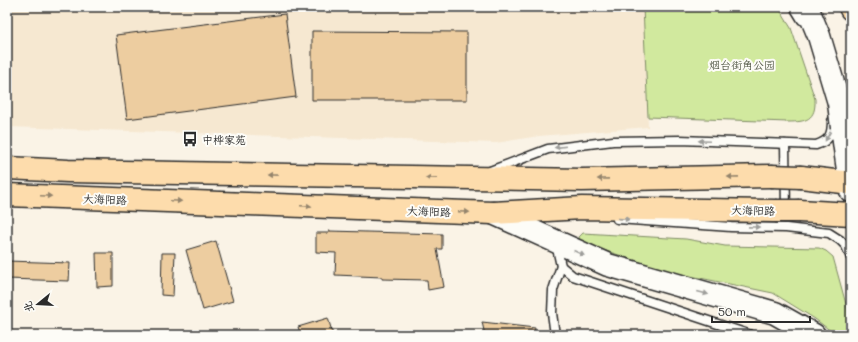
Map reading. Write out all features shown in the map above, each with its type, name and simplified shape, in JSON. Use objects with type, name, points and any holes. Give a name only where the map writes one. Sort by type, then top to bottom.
[{"type":"highway","points":[[7,168],[76,171],[470,179],[582,180],[772,176],[801,177],[851,185]]},
{"type":"highway","name":"大海阳路","points":[[7,194],[493,213],[582,208],[787,216],[851,214]]},
{"type":"main road","points":[[807,7],[819,36],[839,117],[851,185]]},
{"type":"main road","points":[[493,213],[522,222],[556,243],[608,265],[775,313],[814,335]]},
{"type":"lane","points":[[794,7],[801,17],[806,31]]},
{"type":"lane","points":[[470,179],[548,149],[613,140],[680,140],[816,145],[825,142],[839,117]]},
{"type":"lane","points":[[785,144],[787,216]]},
{"type":"lane","points":[[609,219],[731,227],[787,216],[833,235],[846,246],[851,258]]},
{"type":"lane","points":[[555,335],[552,313],[553,290],[561,266],[556,243]]},
{"type":"lane","points":[[561,266],[573,276],[751,335]]},
{"type":"shaded area","points":[[7,7],[643,7],[648,127],[539,136],[496,143],[7,127]]},
{"type":"green space","name":"烟台街角公园","points":[[643,7],[778,7],[791,28],[815,99],[815,106],[812,116],[805,120],[788,122],[648,117]]},
{"type":"green space","points":[[583,233],[686,239],[725,246],[819,248],[826,251],[833,257],[849,315],[851,317],[851,335],[836,335],[815,319],[773,293],[671,272],[582,243],[579,237]]},
{"type":"building","points":[[285,14],[296,97],[127,119],[116,35]]},
{"type":"building","points":[[312,31],[467,32],[467,100],[312,100]]},
{"type":"building","points":[[329,231],[442,234],[442,249],[437,249],[444,287],[428,290],[427,280],[382,279],[382,277],[335,275],[336,253],[316,252],[316,233],[329,233]]},
{"type":"building","points":[[216,241],[233,301],[203,310],[186,250]]},
{"type":"building","points":[[96,253],[113,253],[113,286],[97,287]]},
{"type":"building","points":[[162,253],[175,253],[173,296],[161,295]]},
{"type":"building","points":[[7,261],[70,263],[69,281],[7,279]]},
{"type":"building","points":[[328,318],[333,335],[301,335],[298,327]]},
{"type":"building","points":[[482,322],[535,328],[534,335],[485,335]]},
{"type":"place","name":"中桦家苑","points":[[190,139]]}]
